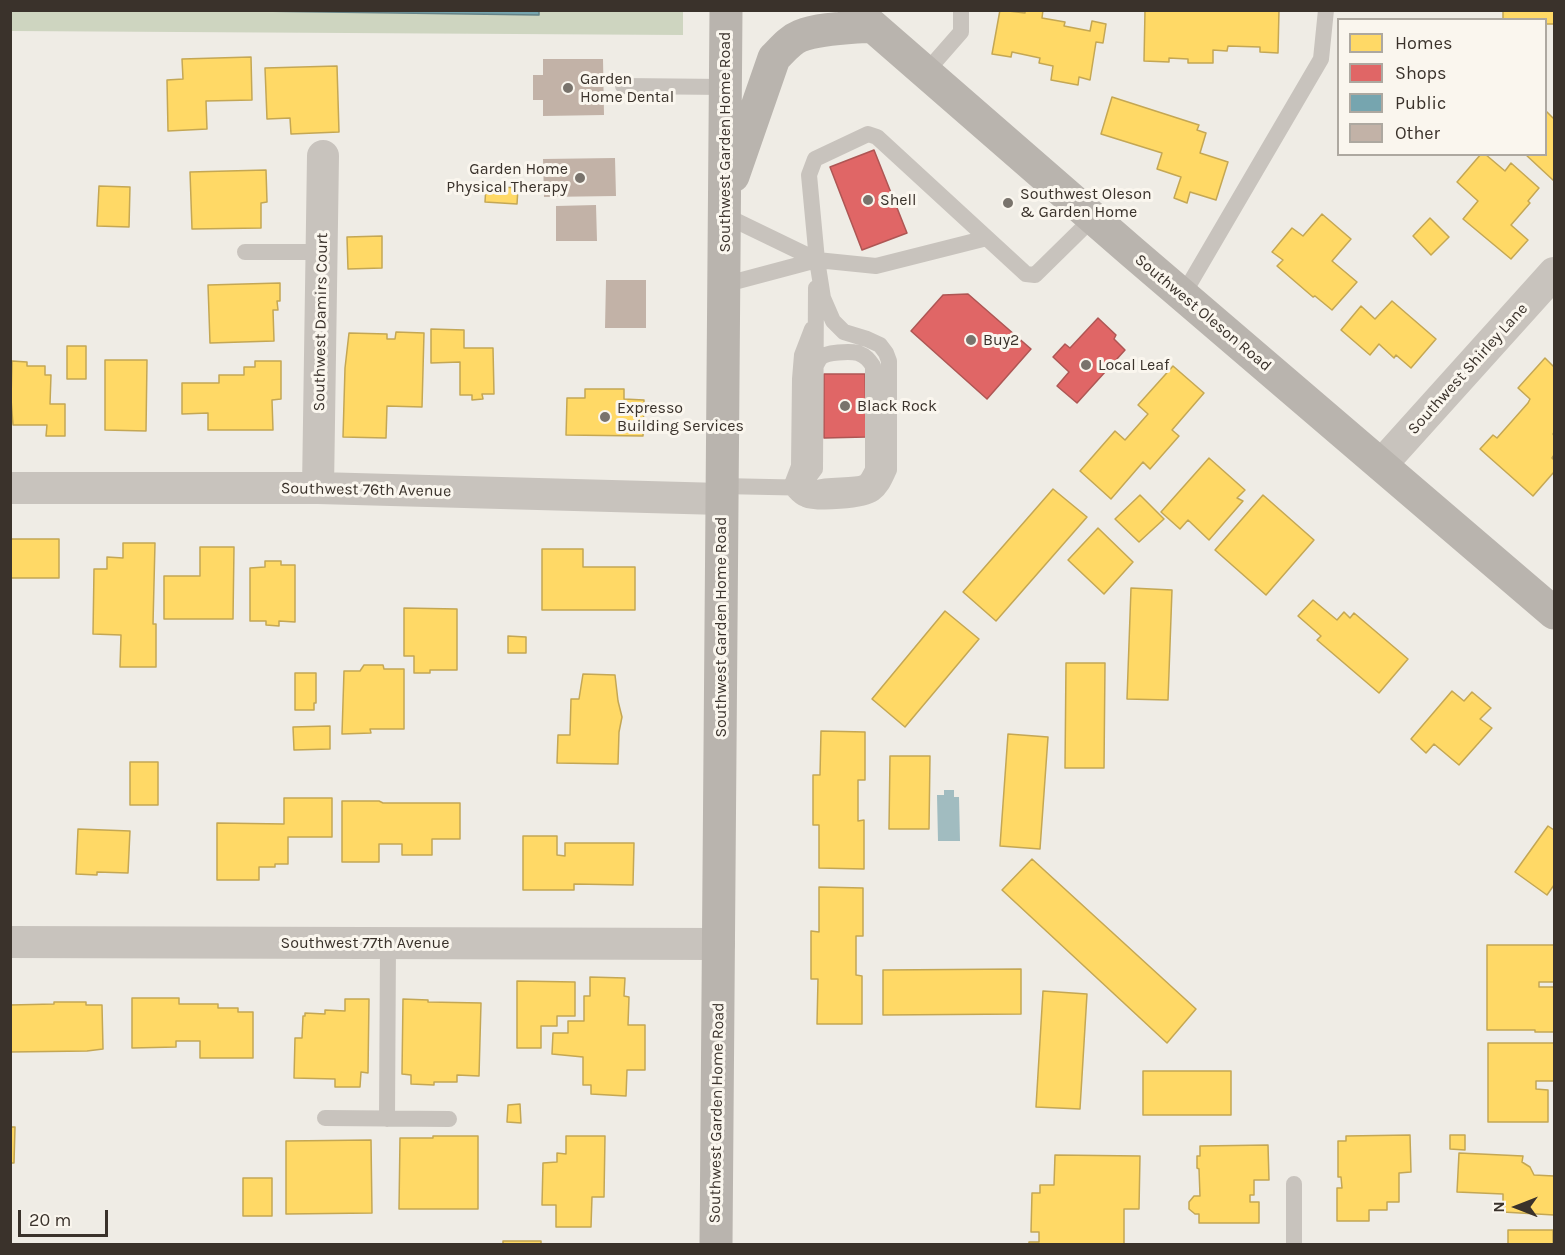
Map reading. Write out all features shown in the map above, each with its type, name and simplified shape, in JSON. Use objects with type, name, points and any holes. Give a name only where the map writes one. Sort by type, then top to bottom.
[{"type":"main road","name":"Southwest Garden Home Road","points":[[716,1245],[726,10]]},
{"type":"main road","name":"Southwest Oleson Road","points":[[863,18],[1554,613]]},
{"type":"main road","points":[[724,209],[774,58],[799,36],[863,18]]},
{"type":"street","name":"Southwest Damirs Court","points":[[318,488],[323,156]]},
{"type":"street","name":"Southwest Shirley Lane","points":[[1381,465],[1554,273]]},
{"type":"street","name":"Southwest 76th Avenue","points":[[10,488],[721,492]]},
{"type":"street","name":"Southwest 77th Avenue","points":[[10,942],[719,944]]},
{"type":"lane","points":[[926,72],[961,32],[961,10]]},
{"type":"lane","points":[[1183,295],[1322,59],[1326,10]]},
{"type":"lane","points":[[623,86],[725,87]]},
{"type":"lane","points":[[791,487],[798,496],[808,501],[850,501],[874,493],[883,483],[889,470],[889,361],[880,345],[844,332],[832,321],[822,295],[809,175],[815,159],[868,134],[877,137],[1026,274],[1035,275],[1093,218]]},
{"type":"lane","points":[[724,209],[817,260]]},
{"type":"lane","points":[[723,285],[817,260],[876,266],[987,238]]},
{"type":"lane","points":[[244,252],[322,252]]},
{"type":"lane","points":[[791,487],[809,477],[815,469],[817,260]]},
{"type":"lane","points":[[791,487],[799,466],[802,355],[815,321]]},
{"type":"lane","points":[[721,492],[791,487],[817,488],[828,485],[859,484],[867,480],[873,470],[873,366],[866,357],[857,352],[841,352],[820,357],[815,367]]},
{"type":"lane","points":[[387,1119],[388,942]]},
{"type":"lane","points":[[324,1118],[449,1119]]},
{"type":"lane","points":[[1294,1184],[1294,1245]]},
{"type":"green space","points":[[11,10],[683,11],[683,35],[11,31]]},
{"type":"water","points":[[944,790],[954,790],[954,797],[959,797],[960,841],[938,841],[937,795],[944,795]]},
{"type":"building: Homes","points":[[1000,10],[1025,13],[1025,10],[1043,10],[1042,18],[1065,22],[1064,26],[1090,31],[1092,21],[1106,24],[1103,43],[1096,42],[1090,80],[1079,77],[1078,85],[1051,80],[1053,66],[1039,63],[1040,58],[1012,52],[1011,57],[992,54]]},
{"type":"building: Homes","points":[[1145,10],[1279,10],[1278,53],[1260,52],[1260,47],[1228,46],[1227,51],[1213,50],[1213,63],[1188,63],[1188,59],[1169,58],[1169,62],[1144,61]]},
{"type":"building: Homes","points":[[1503,10],[1554,10],[1554,24],[1547,24],[1547,18],[1503,18]]},
{"type":"building: Homes","points":[[251,57],[252,100],[206,101],[207,129],[168,131],[167,80],[183,79],[182,59]]},
{"type":"building: Homes","points":[[337,66],[339,132],[291,134],[290,118],[267,119],[265,68]]},
{"type":"building: Homes","points":[[1112,97],[1199,125],[1197,130],[1206,133],[1200,153],[1228,162],[1216,200],[1190,192],[1187,203],[1174,198],[1181,177],[1157,169],[1162,153],[1101,134]]},
{"type":"building: Homes","points":[[1547,112],[1554,117],[1554,181],[1527,156],[1547,156]]},
{"type":"building: Homes","points":[[1479,156],[1487,156],[1505,171],[1511,163],[1539,188],[1528,201],[1530,203],[1511,225],[1528,240],[1511,259],[1463,219],[1478,201],[1457,182]]},
{"type":"building: Homes","points":[[266,170],[267,202],[261,203],[261,228],[192,229],[190,172]]},
{"type":"building: Homes","points":[[99,186],[130,187],[129,227],[97,226]]},
{"type":"building: Homes","points":[[486,186],[518,188],[517,204],[485,202]]},
{"type":"building: Homes","points":[[1322,214],[1351,239],[1332,261],[1357,282],[1332,310],[1277,266],[1283,260],[1272,252],[1292,228],[1303,236]]},
{"type":"building: Homes","points":[[1430,218],[1449,237],[1431,255],[1413,236]]},
{"type":"building: Homes","points":[[382,236],[382,268],[348,269],[347,237]]},
{"type":"building: Homes","points":[[280,283],[278,310],[273,310],[274,341],[210,343],[208,285]]},
{"type":"building: Homes","points":[[1392,301],[1436,339],[1411,368],[1396,355],[1394,358],[1379,344],[1370,355],[1341,330],[1361,306],[1375,319]]},
{"type":"building: Homes","points":[[431,329],[464,330],[464,348],[493,348],[494,394],[482,394],[483,399],[472,400],[472,395],[460,395],[460,362],[431,363]]},
{"type":"building: Homes","points":[[396,332],[424,333],[422,407],[387,406],[386,438],[343,437],[345,368],[349,333],[387,334],[387,339],[395,339]]},
{"type":"building: Homes","points":[[67,346],[86,346],[86,379],[67,379]]},
{"type":"building: Homes","points":[[1545,358],[1554,367],[1554,455],[1552,458],[1554,472],[1533,496],[1480,449],[1493,435],[1497,438],[1528,403],[1530,399],[1518,388]]},
{"type":"building: Homes","points":[[105,360],[147,360],[146,431],[105,430]]},
{"type":"building: Homes","points":[[12,361],[27,362],[27,366],[45,366],[45,375],[51,375],[50,404],[65,404],[65,436],[46,436],[47,425],[13,425]]},
{"type":"building: Homes","points":[[255,361],[281,361],[281,399],[272,400],[273,430],[208,430],[208,413],[182,414],[182,383],[219,383],[219,375],[244,375],[244,367],[255,367]]},
{"type":"building: Homes","points":[[1173,366],[1204,393],[1172,430],[1179,436],[1150,469],[1143,462],[1111,499],[1080,471],[1115,431],[1125,440],[1148,414],[1138,405]]},
{"type":"building: Homes","name":"Expresso Building Services","points":[[585,389],[624,389],[624,399],[644,400],[643,436],[566,435],[567,398],[585,398]]},
{"type":"building: Homes","points":[[1209,458],[1245,490],[1237,498],[1243,501],[1209,540],[1188,520],[1180,529],[1161,512]]},
{"type":"building: Homes","points":[[1053,489],[1087,517],[996,621],[963,592]]},
{"type":"building: Homes","points":[[1140,495],[1164,519],[1139,542],[1115,519]]},
{"type":"building: Homes","points":[[1263,495],[1314,540],[1266,595],[1215,550]]},
{"type":"building: Homes","points":[[1098,528],[1133,562],[1104,594],[1068,560]]},
{"type":"building: Homes","points":[[10,539],[59,539],[59,578],[10,578]]},
{"type":"building: Homes","points":[[123,543],[155,543],[153,624],[156,624],[156,667],[120,667],[121,635],[93,634],[94,569],[107,569],[107,557],[123,558]]},
{"type":"building: Homes","points":[[200,547],[234,547],[233,619],[164,619],[164,576],[200,576]]},
{"type":"building: Homes","points":[[542,549],[583,549],[583,567],[635,567],[635,610],[542,610]]},
{"type":"building: Homes","points":[[265,561],[281,561],[281,565],[295,565],[295,622],[279,621],[279,626],[266,625],[266,621],[250,621],[250,568],[265,567]]},
{"type":"building: Homes","points":[[1131,588],[1172,590],[1168,700],[1127,699]]},
{"type":"building: Homes","points":[[1313,600],[1337,620],[1344,612],[1350,618],[1354,613],[1408,659],[1379,693],[1317,640],[1321,636],[1298,616]]},
{"type":"building: Homes","points":[[404,608],[457,609],[457,670],[430,670],[430,673],[414,673],[414,656],[404,656]]},
{"type":"building: Homes","points":[[945,611],[979,639],[905,727],[872,699]]},
{"type":"building: Homes","points":[[508,636],[526,637],[526,653],[508,653]]},
{"type":"building: Homes","points":[[1066,663],[1105,663],[1104,768],[1065,768]]},
{"type":"building: Homes","points":[[364,665],[383,665],[384,669],[404,669],[404,729],[370,729],[371,733],[342,734],[344,671],[360,671]]},
{"type":"building: Homes","points":[[295,673],[316,673],[314,710],[295,710]]},
{"type":"building: Homes","points":[[583,674],[615,675],[622,717],[618,764],[557,763],[558,735],[570,735],[571,699],[579,699]]},
{"type":"building: Homes","points":[[1452,691],[1464,701],[1472,692],[1491,708],[1480,719],[1492,728],[1459,765],[1434,744],[1426,753],[1411,739]]},
{"type":"building: Homes","points":[[330,726],[330,749],[294,750],[293,727]]},
{"type":"building: Homes","points":[[821,731],[865,732],[865,780],[858,780],[858,821],[864,820],[864,869],[819,868],[819,825],[813,825],[813,775],[820,775]]},
{"type":"building: Homes","points":[[1008,734],[1048,737],[1040,849],[1000,846]]},
{"type":"building: Homes","points":[[890,756],[930,756],[929,829],[889,829]]},
{"type":"building: Homes","points":[[130,762],[158,762],[158,805],[130,805]]},
{"type":"building: Homes","points":[[284,798],[332,798],[332,837],[288,837],[288,864],[259,867],[259,880],[217,880],[217,823],[284,824]]},
{"type":"building: Homes","points":[[342,801],[460,803],[460,839],[432,839],[432,855],[402,855],[402,844],[379,844],[379,862],[342,862]]},
{"type":"building: Homes","points":[[1548,826],[1554,830],[1554,885],[1547,895],[1515,872]]},
{"type":"building: Homes","points":[[78,829],[130,831],[128,873],[76,874]]},
{"type":"building: Homes","points":[[523,836],[557,836],[557,855],[565,856],[565,843],[634,843],[633,885],[574,884],[574,890],[523,890]]},
{"type":"building: Homes","points":[[1032,859],[1196,1009],[1167,1043],[1002,890]]},
{"type":"building: Homes","points":[[819,887],[863,888],[863,936],[856,936],[856,975],[862,976],[862,1024],[817,1024],[818,979],[811,979],[811,931],[819,932]]},
{"type":"building: Homes","points":[[1487,945],[1554,945],[1554,982],[1539,982],[1539,987],[1554,987],[1554,1032],[1487,1030]]},
{"type":"building: Homes","points":[[1021,969],[1021,1014],[883,1015],[883,970]]},
{"type":"building: Homes","points":[[590,977],[625,978],[624,996],[629,997],[628,1025],[645,1025],[645,1070],[627,1070],[626,1096],[591,1094],[591,1085],[583,1085],[583,1057],[552,1054],[553,1033],[568,1033],[568,1021],[584,1021],[584,996],[590,996]]},
{"type":"building: Homes","points":[[517,981],[575,982],[575,1016],[557,1016],[557,1026],[541,1026],[541,1048],[517,1048]]},
{"type":"building: Homes","points":[[1043,991],[1087,994],[1080,1109],[1036,1107]]},
{"type":"building: Homes","points":[[132,998],[179,998],[179,1004],[218,1004],[218,1008],[238,1008],[238,1012],[253,1012],[253,1058],[200,1058],[200,1041],[176,1041],[176,1047],[132,1048]]},
{"type":"building: Homes","points":[[345,999],[369,999],[368,1073],[361,1072],[360,1087],[335,1087],[335,1079],[294,1078],[295,1038],[302,1038],[303,1016],[305,1013],[325,1014],[325,1010],[345,1011]]},
{"type":"building: Homes","points":[[403,999],[481,1003],[479,1076],[457,1075],[457,1082],[434,1082],[434,1085],[411,1084],[411,1075],[402,1074]]},
{"type":"building: Homes","points":[[54,1002],[86,1002],[86,1005],[102,1005],[103,1049],[10,1052],[10,1005],[54,1004]]},
{"type":"building: Homes","points":[[1488,1043],[1554,1043],[1554,1081],[1536,1081],[1536,1089],[1548,1090],[1548,1122],[1488,1122]]},
{"type":"building: Homes","points":[[1143,1071],[1231,1071],[1231,1115],[1143,1115]]},
{"type":"building: Homes","points":[[520,1104],[521,1123],[507,1122],[508,1105]]},
{"type":"building: Homes","points":[[10,1127],[15,1127],[14,1163],[10,1163]]},
{"type":"building: Homes","points":[[1410,1135],[1411,1172],[1399,1173],[1399,1202],[1387,1202],[1387,1210],[1369,1210],[1369,1221],[1337,1221],[1337,1188],[1342,1188],[1341,1177],[1338,1177],[1338,1141],[1346,1141],[1346,1136]]},
{"type":"building: Homes","points":[[1450,1135],[1465,1135],[1465,1150],[1450,1149]]},
{"type":"building: Homes","points":[[433,1136],[478,1136],[478,1209],[399,1209],[400,1138],[433,1138]]},
{"type":"building: Homes","points":[[566,1136],[605,1136],[604,1197],[592,1197],[591,1227],[556,1227],[556,1205],[542,1205],[543,1163],[557,1162],[557,1153],[566,1154]]},
{"type":"building: Homes","points":[[371,1140],[372,1213],[286,1214],[286,1141]]},
{"type":"building: Homes","points":[[1268,1145],[1269,1180],[1254,1180],[1254,1195],[1250,1195],[1250,1202],[1259,1202],[1259,1223],[1199,1223],[1199,1214],[1189,1209],[1189,1202],[1194,1196],[1200,1196],[1197,1156],[1200,1156],[1200,1146]]},
{"type":"building: Homes","points":[[1459,1153],[1523,1156],[1522,1162],[1530,1167],[1534,1175],[1554,1176],[1554,1215],[1503,1212],[1503,1194],[1457,1192]]},
{"type":"building: Homes","points":[[1055,1155],[1140,1156],[1139,1209],[1124,1209],[1124,1244],[1029,1244],[1029,1242],[1039,1242],[1039,1232],[1031,1232],[1032,1193],[1040,1193],[1040,1185],[1054,1185]]},
{"type":"building: Homes","points":[[243,1178],[272,1178],[272,1216],[243,1216]]},
{"type":"building: Homes","points":[[1508,1230],[1553,1230],[1553,1244],[1508,1244]]},
{"type":"building: Homes","points":[[503,1241],[541,1241],[541,1244],[503,1244]]},
{"type":"building: Shops","name":"Shell","points":[[874,150],[907,233],[862,250],[830,167]]},
{"type":"building: Shops","name":"Buy2","points":[[968,294],[1031,349],[987,399],[911,331],[943,295]]},
{"type":"building: Shops","name":"Local Leaf","points":[[1098,318],[1116,335],[1114,339],[1125,350],[1077,403],[1057,386],[1069,372],[1053,357],[1065,344],[1070,348]]},
{"type":"building: Shops","name":"Black Rock","points":[[824,374],[865,374],[866,437],[824,438]]},
{"type":"building: Public","points":[[184,10],[539,10],[539,15]]},
{"type":"building: Other","name":"Garden Home Dental","points":[[543,59],[603,59],[604,115],[543,116],[543,100],[533,100],[533,75],[543,75]]},
{"type":"building: Other","name":"Garden Home Physical Therapy","points":[[615,158],[616,196],[544,197],[543,159]]},
{"type":"building: Other","points":[[596,205],[597,241],[556,241],[556,206]]},
{"type":"building: Other","points":[[606,280],[646,280],[646,328],[605,328]]},
{"type":"place","name":"Garden Home Dental","points":[[568,88]]},
{"type":"place","name":"Garden Home Physical Therapy","points":[[580,178]]},
{"type":"place","name":"Shell","points":[[868,200]]},
{"type":"place","name":"Southwest Oleson & Garden Home","points":[[1008,203]]},
{"type":"place","name":"Buy2","points":[[971,340]]},
{"type":"place","name":"Local Leaf","points":[[1086,365]]},
{"type":"place","name":"Black Rock","points":[[845,406]]},
{"type":"place","name":"Expresso Building Services","points":[[605,417]]}]
